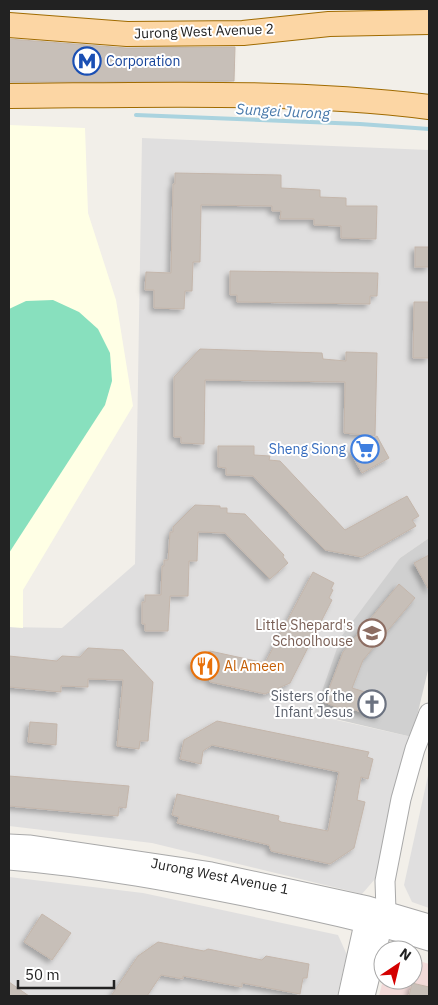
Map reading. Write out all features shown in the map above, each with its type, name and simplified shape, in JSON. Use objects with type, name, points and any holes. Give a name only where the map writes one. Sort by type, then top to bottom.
[{"type":"main road","name":"Jurong West Avenue 2","points":[[9,25],[127,34],[243,33],[329,24],[429,22]]},
{"type":"main road","points":[[9,96],[234,95],[323,98],[429,107]]},
{"type":"street","points":[[348,996],[375,916],[385,881],[401,799],[415,749],[429,713]]},
{"type":"street","name":"Jurong West Avenue 1","points":[[9,844],[39,846],[211,872],[375,916],[429,941]]},
{"type":"street","name":"Jurong West Avenue 1","points":[[9,860],[135,875],[209,889],[429,924]]},
{"type":"street","points":[[365,996],[375,916]]},
{"type":"shaded area","points":[[9,125],[85,128],[88,213],[116,300],[133,406],[23,590],[23,628],[9,627]]},
{"type":"shaded area","points":[[142,138],[429,150],[429,538],[400,558],[314,715],[412,737],[375,879],[362,894],[152,843],[9,826],[9,627],[62,628],[135,564]]},
{"type":"shaded area","points":[[429,538],[429,666],[412,737],[314,714],[341,637],[400,558]]},
{"type":"shaded area","points":[[429,771],[429,908],[412,902],[404,885]]},
{"type":"shaded area","points":[[9,877],[143,893],[338,935],[347,955],[337,996],[9,996]]},
{"type":"shaded area","points":[[423,962],[429,964],[429,996],[379,996],[380,990],[423,990]]},
{"type":"green space","points":[[53,300],[79,312],[98,329],[110,353],[112,381],[105,405],[9,553],[9,309],[26,301]]},
{"type":"building","points":[[9,39],[126,48],[235,47],[234,81],[9,82]]},
{"type":"building","points":[[175,173],[281,175],[281,188],[320,190],[320,197],[346,198],[346,206],[377,206],[376,239],[341,238],[341,226],[314,225],[314,219],[280,219],[281,211],[272,211],[272,206],[201,205],[200,262],[193,262],[192,291],[185,291],[184,309],[154,308],[154,290],[145,290],[146,272],[171,273],[173,184],[175,184]]},
{"type":"building","points":[[415,247],[429,247],[429,267],[415,267]]},
{"type":"building","points":[[230,271],[378,273],[377,296],[370,296],[370,304],[237,302],[237,295],[230,295]]},
{"type":"building","points":[[414,302],[429,302],[429,358],[413,358]]},
{"type":"building","points":[[200,349],[322,353],[323,359],[346,361],[346,352],[377,353],[375,436],[344,433],[345,382],[205,380],[204,444],[181,443],[181,437],[174,437],[174,377]]},
{"type":"building","points":[[377,436],[389,458],[362,473],[350,451]]},
{"type":"building","points":[[218,446],[254,446],[254,455],[270,456],[269,460],[280,461],[345,530],[407,496],[419,516],[412,520],[416,526],[362,557],[325,550],[253,476],[226,475],[226,468],[218,467]]},
{"type":"building","points":[[195,505],[220,506],[220,508],[227,508],[227,513],[245,514],[284,555],[283,557],[288,563],[270,579],[225,533],[198,532],[197,561],[189,561],[188,596],[170,596],[168,631],[145,631],[145,624],[142,624],[142,602],[145,602],[145,595],[161,595],[162,566],[164,566],[164,560],[168,560],[170,532],[173,532],[173,527]]},
{"type":"building","points":[[429,555],[429,590],[414,563]]},
{"type":"building","points":[[313,572],[334,583],[329,598],[332,600],[290,683],[265,694],[210,682],[210,679],[198,676],[190,663],[210,651],[265,663]]},
{"type":"building","points":[[399,584],[415,598],[363,660],[352,688],[385,698],[379,717],[345,707],[344,710],[324,702],[343,652]]},
{"type":"building","points":[[88,648],[123,650],[153,682],[148,741],[140,741],[139,749],[117,746],[123,680],[88,679],[88,687],[61,686],[61,692],[9,687],[9,656],[57,661],[62,656],[80,657]]},
{"type":"building","points":[[217,721],[369,752],[367,757],[373,759],[368,779],[361,777],[357,800],[365,802],[354,848],[330,864],[271,851],[269,845],[177,823],[179,817],[172,815],[177,794],[279,816],[278,820],[281,822],[328,831],[339,772],[212,745],[203,751],[201,764],[180,759],[184,740]]},
{"type":"building","points":[[30,722],[57,724],[56,745],[28,742]]},
{"type":"building","points":[[9,776],[129,786],[126,808],[119,807],[118,816],[9,806]]},
{"type":"building","points":[[42,914],[71,933],[52,960],[24,942]]},
{"type":"building","points":[[158,942],[204,951],[208,949],[262,960],[266,956],[309,964],[307,978],[303,978],[300,994],[242,983],[242,987],[183,976],[183,979],[161,975],[147,996],[111,996],[138,956]]},
{"type":"building","points":[[9,982],[29,996],[9,996]]},
{"type":"building","points":[[423,986],[429,987],[429,996],[409,996],[410,990],[423,990]]},
{"type":"waterway","name":"Sungei Jurong","points":[[136,115],[360,124],[429,129]]},
{"type":"place","name":"Corporation","points":[[87,61]]},
{"type":"place","name":"Sheng Siong","points":[[365,449]]},
{"type":"place","name":"Little Shepard's Schoolhouse","points":[[372,633]]},
{"type":"place","name":"Al Ameen","points":[[205,666]]},
{"type":"place","name":"Sisters of the Infant Jesus","points":[[372,704]]}]
